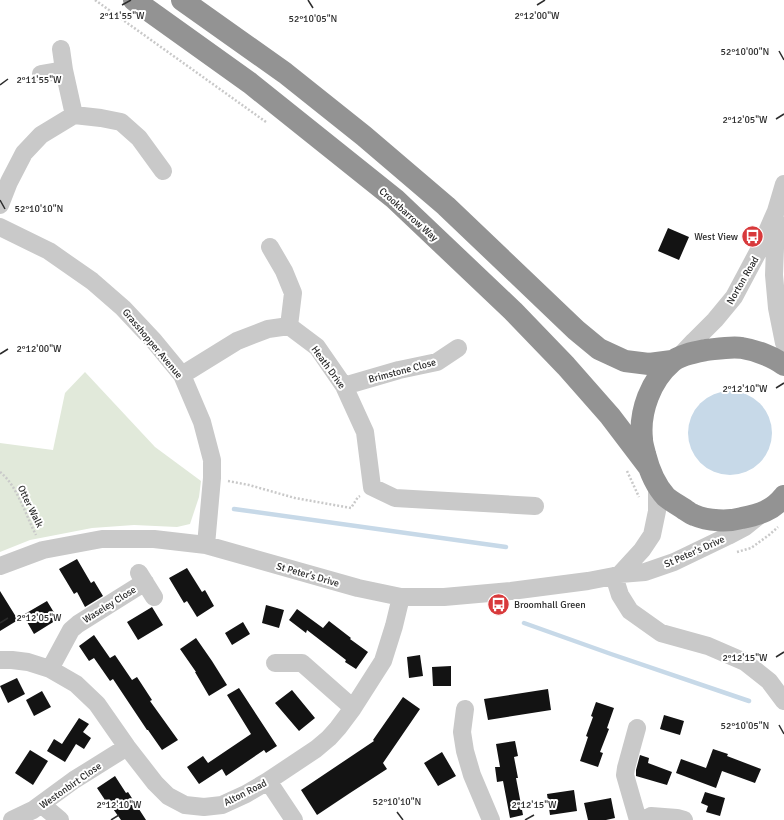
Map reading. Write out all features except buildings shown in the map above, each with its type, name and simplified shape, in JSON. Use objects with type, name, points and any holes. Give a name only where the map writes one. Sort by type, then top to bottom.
[{"type":"highway","name":"Crookbarrow Way","points":[[134,0],[250,83],[395,199],[513,311],[566,366],[610,416],[667,497],[694,515],[714,520],[735,520],[777,503]]},
{"type":"highway","points":[[182,0],[285,73],[364,136],[446,206],[576,330],[599,349],[625,361],[649,364],[675,360],[697,351],[742,348],[767,355],[784,365]]},
{"type":"highway","points":[[652,476],[642,438],[642,417],[648,397],[657,378],[675,360]]},
{"type":"street","points":[[61,50],[74,115]]},
{"type":"street","points":[[41,74],[64,70]]},
{"type":"street","points":[[0,205],[9,182],[24,153],[41,135],[74,115],[121,122],[139,138],[163,171]]},
{"type":"street","name":"Norton Road","points":[[675,360],[716,320],[734,297],[759,250],[776,211],[784,184]]},
{"type":"street","name":"Norton Road","points":[[776,211],[774,275],[777,308],[784,343]]},
{"type":"street","name":"Grasshopper Avenue","points":[[0,227],[49,251],[92,281],[123,308],[154,341],[182,375],[202,422],[212,460],[212,478],[206,545]]},
{"type":"street","points":[[182,375],[237,341],[268,329],[288,326],[293,293],[284,271],[270,247]]},
{"type":"street","name":"Heath Drive","points":[[288,326],[317,347],[344,386],[365,432],[372,487]]},
{"type":"street","name":"Brimstone Close","points":[[344,386],[399,370],[437,362],[458,348]]},
{"type":"street","points":[[652,476],[658,511],[652,535],[642,550],[617,575],[620,595],[630,611],[662,633],[708,646],[746,662],[769,681],[784,700]]},
{"type":"street","points":[[372,487],[395,498],[535,506]]},
{"type":"street","name":"St Peter's Drive","points":[[0,566],[44,550],[102,540],[154,539],[206,545],[358,588],[401,597],[444,596],[511,591],[645,572],[674,562],[728,536],[745,527],[777,503]]},
{"type":"street","name":"Waseley Close","points":[[50,669],[71,630],[142,577],[154,597]]},
{"type":"street","name":"Alton Road","points":[[0,660],[28,662],[50,669],[76,684],[97,704],[126,747],[168,796],[185,805],[204,807],[222,805],[246,794],[268,781],[316,749],[338,728],[354,708],[383,661],[401,597]]},
{"type":"street","points":[[276,663],[302,663],[354,708]]},
{"type":"street","points":[[465,709],[462,732],[465,751],[472,775],[491,820]]},
{"type":"street","points":[[637,728],[625,776],[638,820]]},
{"type":"street","name":"Westonbirt Close","points":[[12,820],[33,810],[74,780],[126,747]]},
{"type":"street","points":[[268,781],[294,820]]},
{"type":"street","points":[[41,804],[60,820]]},
{"type":"street","points":[[644,820],[651,816],[684,820]]},
{"type":"path","points":[[95,0],[267,122]]},
{"type":"path","points":[[625,467],[640,500]]},
{"type":"path","name":"Otter Walk","points":[[0,472],[7,477],[44,550]]},
{"type":"path","points":[[212,478],[295,498],[351,508],[358,497],[372,487]]},
{"type":"green space","points":[[85,372],[155,447],[201,481],[199,497],[190,524],[177,527],[134,525],[92,528],[30,540],[0,552],[0,443],[53,450],[65,393]]},
{"type":"water","points":[[730,391],[746,394],[760,403],[769,417],[772,433],[769,449],[760,463],[746,472],[730,475],[714,472],[700,463],[691,449],[688,433],[691,417],[700,403],[714,394]]},
{"type":"waterway","points":[[234,509],[506,547]]},
{"type":"waterway","points":[[524,623],[749,701]]},
{"type":"place","name":"West View","points":[[753,236]]},
{"type":"place","name":"Broomhall Green","points":[[498,604]]}]
